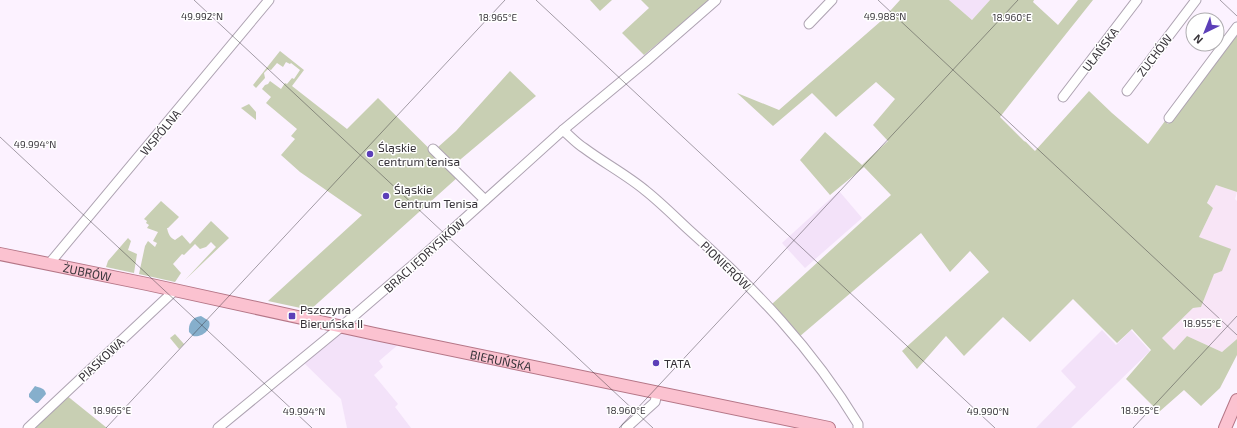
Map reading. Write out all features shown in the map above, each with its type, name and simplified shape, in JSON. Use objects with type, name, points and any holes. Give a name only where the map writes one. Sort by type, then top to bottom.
[{"type":"main road","name":"ŻUBRÓW","points":[[0,254],[174,291]]},
{"type":"main road","name":"BIERUŃSKA","points":[[174,291],[829,428]]},
{"type":"main road","points":[[1225,428],[1237,400]]},
{"type":"street","name":"WSPÓLNA","points":[[49,264],[270,0]]},
{"type":"street","name":"BRACI JĘDRYSIKÓW","points":[[218,428],[341,327],[421,258],[563,130],[645,62],[716,0]]},
{"type":"street","points":[[808,24],[832,0]]},
{"type":"street","name":"UŁAŃSKA","points":[[1063,97],[1137,0]]},
{"type":"street","name":"ZUCHÓW","points":[[1127,92],[1196,0]]},
{"type":"street","points":[[1169,118],[1237,27]]},
{"type":"street","name":"PIONIERÓW","points":[[563,130],[583,148],[627,176],[648,192],[742,279],[782,320],[800,343],[843,400],[858,424],[858,428]]},
{"type":"street","points":[[433,149],[485,200]]},
{"type":"street","name":"PIASKOWA","points":[[28,428],[174,291]]},
{"type":"street","points":[[626,428],[655,402],[657,393]]},
{"type":"shaded area","points":[[949,0],[990,0],[972,20]]},
{"type":"shaded area","points":[[1216,185],[1237,192],[1235,199],[1237,201],[1237,339],[1222,352],[1187,336],[1174,350],[1162,338],[1193,308],[1201,307],[1214,273],[1199,237],[1213,208],[1207,204]]},
{"type":"shaded area","points":[[839,191],[862,218],[805,268],[782,243]]},
{"type":"shaded area","points":[[1102,330],[1116,345],[1131,330],[1150,351],[1071,428],[1036,428],[1076,387],[1061,371]]},
{"type":"shaded area","points":[[342,331],[400,343],[379,361],[383,367],[374,375],[398,404],[395,407],[411,428],[347,428],[341,399],[303,362]]},
{"type":"green space","points":[[590,0],[612,0],[600,11]]},
{"type":"green space","points":[[641,0],[710,0],[644,55],[622,33],[649,8]]},
{"type":"green space","points":[[900,0],[949,0],[972,20],[990,0],[1034,0],[1033,2],[1058,25],[1078,0],[1093,0],[1000,117],[1035,151],[1089,91],[1148,144],[1165,121],[1168,124],[1223,52],[1225,52],[1225,49],[1237,33],[1237,192],[1216,185],[1207,203],[1213,208],[1199,237],[1231,249],[1222,271],[1214,274],[1201,307],[1193,308],[1162,338],[1174,350],[1187,336],[1222,352],[1237,339],[1237,355],[1220,388],[1201,406],[1184,390],[1159,412],[1126,379],[1151,350],[1132,329],[1117,343],[1073,299],[1030,342],[1003,317],[964,356],[946,336],[917,369],[902,351],[989,272],[970,251],[950,272],[921,233],[799,337],[772,304],[891,195],[864,167],[830,195],[800,160],[825,132],[862,165],[888,141],[873,125],[895,99],[876,82],[836,117],[812,93],[773,126],[737,93],[779,110],[881,21]]},
{"type":"green space","name":"Śląskie Centrum Tenisa","points":[[280,51],[304,70],[292,86],[347,129],[378,98],[458,177],[310,310],[268,301],[362,215],[300,172],[281,155],[295,139],[291,136],[297,129],[266,103],[271,97],[262,89],[270,81],[281,89],[285,83],[287,84],[292,78],[294,79],[300,70],[291,63],[286,62],[283,67],[277,63],[271,70],[268,69],[264,73],[265,78],[256,88],[253,85]]},
{"type":"green space","points":[[510,71],[536,96],[455,164],[437,148],[456,131]]},
{"type":"green space","points":[[249,104],[256,112],[256,120],[241,108]]},
{"type":"green space","points":[[161,201],[179,217],[167,228],[173,239],[175,240],[182,235],[190,244],[211,221],[229,238],[185,280],[216,247],[211,242],[206,247],[200,249],[195,244],[184,255],[182,254],[173,264],[181,273],[175,282],[139,274],[145,246],[148,241],[155,247],[157,243],[153,241],[158,232],[147,228],[149,225],[144,219]]},
{"type":"green space","points":[[128,238],[131,241],[128,250],[137,254],[134,273],[106,267],[108,261]]},
{"type":"green space","points":[[175,334],[184,344],[179,349],[170,338]]},
{"type":"green space","points":[[66,395],[107,428],[32,428]]},
{"type":"water","points":[[201,316],[209,321],[209,327],[202,335],[193,336],[189,332],[189,326],[193,319]]},
{"type":"water","points":[[35,386],[43,389],[46,394],[38,403],[29,397],[29,394]]},
{"type":"place","name":"Śląskie centrum tenisa","points":[[370,154]]},
{"type":"place","name":"Śląskie Centrum Tenisa","points":[[386,196]]},
{"type":"place","name":"Pszczyna Bieruńska II","points":[[292,316]]},
{"type":"place","name":"TATA","points":[[656,363]]}]
